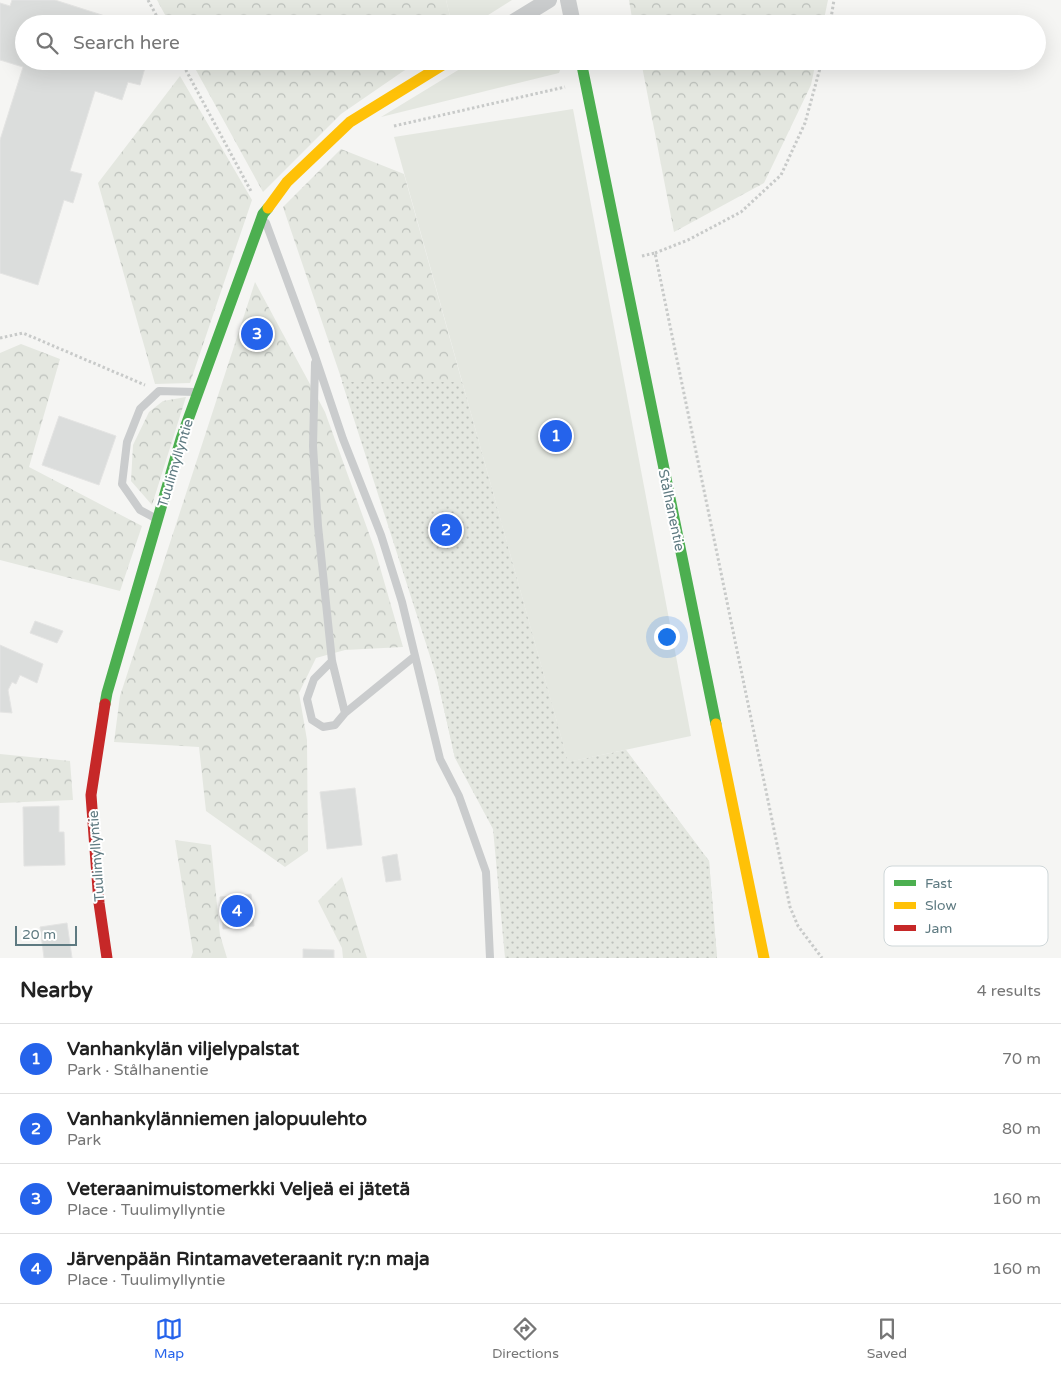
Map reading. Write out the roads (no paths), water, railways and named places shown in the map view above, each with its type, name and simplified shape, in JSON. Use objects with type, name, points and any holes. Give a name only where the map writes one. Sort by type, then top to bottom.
[{"type":"street","points":[[525,15],[549,0]]},
{"type":"street","points":[[568,0],[571,15]]},
{"type":"street","name":"Tuulimyllyntie","points":[[106,958],[99,903],[91,795],[107,693],[180,439],[197,392],[263,214],[287,182],[350,122],[434,70]]},
{"type":"street","name":"Stålhanentie","points":[[582,70],[764,958]]},
{"type":"lane","points":[[263,214],[343,439],[381,535],[402,602],[440,759],[459,796],[486,872],[490,958]]},
{"type":"lane","points":[[315,356],[314,446],[318,526],[332,661],[345,713]]},
{"type":"lane","points":[[158,519],[140,510],[122,484],[126,442],[140,409],[159,391],[197,392]]},
{"type":"lane","points":[[332,661],[314,679],[307,699],[312,720],[323,727],[335,725],[345,713],[415,656]]},
{"type":"place","name":"Veteraanimuistomerkki Veljeä ei jätetä","points":[[257,334]]},
{"type":"place","name":"Vanhankylän viljelypalstat","points":[[556,436]]},
{"type":"place","name":"Vanhankylänniemen jalopuulehto","points":[[446,530]]},
{"type":"place","name":"Järvenpään Rintamaveteraanit ry:n maja","points":[[237,911]]}]
